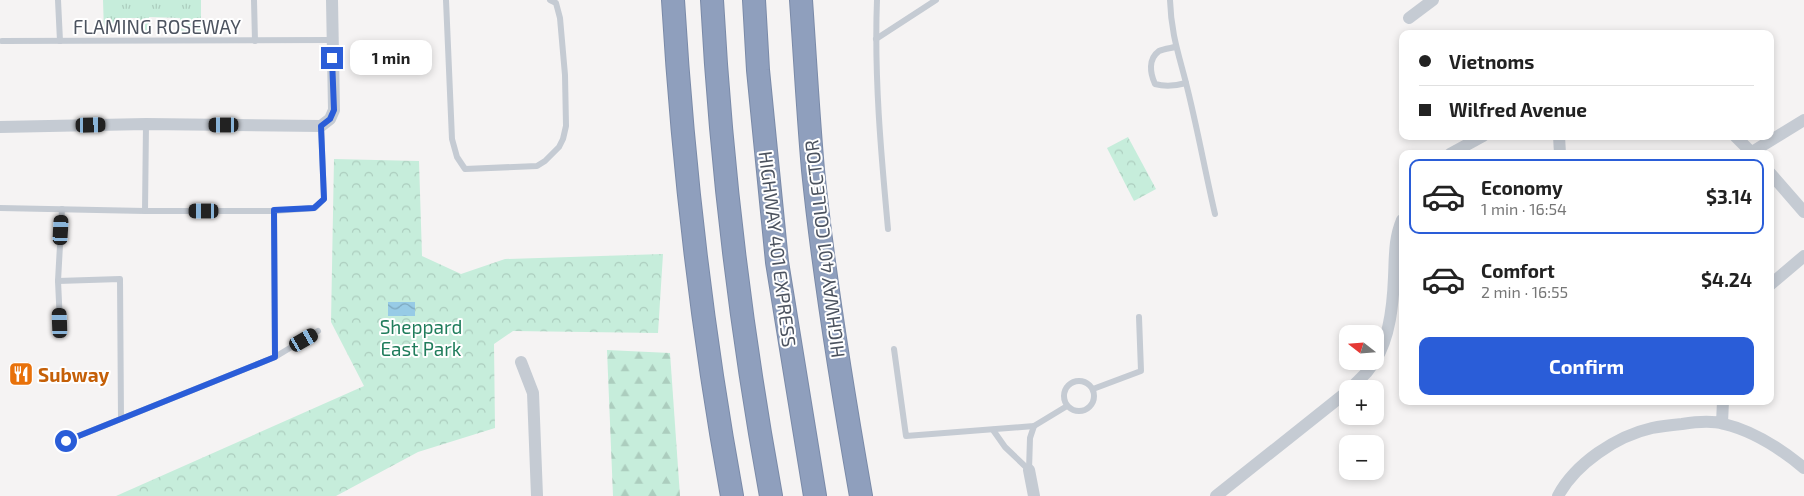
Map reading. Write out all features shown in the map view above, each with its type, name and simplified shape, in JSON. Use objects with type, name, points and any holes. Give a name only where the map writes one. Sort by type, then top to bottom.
[{"type":"highway","points":[[658,0],[671,169],[706,341],[732,496]]},
{"type":"highway","points":[[673,0],[685,166],[706,341]]},
{"type":"highway","points":[[712,0],[720,115],[734,260],[755,406],[771,496]]},
{"type":"highway","name":"HIGHWAY 401 EXPRESS","points":[[754,0],[758,70],[777,262],[815,496]]},
{"type":"highway","name":"HIGHWAY 401 COLLECTOR","points":[[801,0],[813,169],[821,240],[840,376],[861,496]]},
{"type":"highway","points":[[804,51],[806,0]]},
{"type":"street","points":[[0,126],[146,124],[321,126],[330,119],[334,110],[332,0]]},
{"type":"street","points":[[1409,18],[1433,0]]},
{"type":"street","points":[[1774,139],[1804,120]]},
{"type":"street","points":[[1457,150],[1476,140]]},
{"type":"street","points":[[1740,140],[1749,150]]},
{"type":"street","points":[[1757,150],[1772,140]]},
{"type":"street","points":[[1774,178],[1804,212]]},
{"type":"street","points":[[1384,336],[1393,294],[1394,250],[1399,231]]},
{"type":"street","points":[[1774,282],[1804,256]]},
{"type":"street","points":[[521,362],[533,393],[537,496]]},
{"type":"street","points":[[1359,380],[1368,370]]},
{"type":"street","points":[[1216,496],[1339,398]]},
{"type":"street","points":[[1722,423],[1723,405]]},
{"type":"street","points":[[1558,496],[1565,483],[1594,455],[1631,434],[1674,424],[1694,422],[1722,423],[1768,442],[1804,468]]},
{"type":"street","points":[[1029,470],[1034,496]]},
{"type":"lane","name":"FLAMING ROSEWAY","points":[[58,0],[60,41]]},
{"type":"lane","name":"FLAMING ROSEWAY","points":[[254,0],[255,41]]},
{"type":"lane","points":[[446,0],[452,139],[456,157],[465,169],[537,166],[545,161],[559,147],[563,140],[566,126],[565,75],[560,18],[556,3],[550,0]]},
{"type":"lane","points":[[877,0],[876,39],[881,154],[888,229]]},
{"type":"lane","points":[[876,39],[936,0]]},
{"type":"lane","points":[[1170,0],[1170,22],[1175,46],[1186,83],[1215,214]]},
{"type":"lane","name":"FLAMING ROSEWAY","points":[[2,40],[332,40]]},
{"type":"lane","points":[[1175,46],[1159,51],[1151,62],[1151,75],[1155,84],[1163,86],[1186,83]]},
{"type":"lane","points":[[145,212],[146,124]]},
{"type":"lane","points":[[0,208],[145,212],[314,208],[324,199],[321,126]]},
{"type":"lane","points":[[60,323],[58,281],[62,210]]},
{"type":"lane","points":[[274,210],[275,357]]},
{"type":"lane","points":[[58,281],[120,279],[121,419]]},
{"type":"lane","points":[[1093,389],[1142,371],[1139,317]]},
{"type":"lane","points":[[66,441],[275,357],[318,332]]},
{"type":"lane","points":[[894,349],[906,436],[1034,426],[1067,406]]},
{"type":"lane","points":[[1075,380],[1086,382],[1093,389],[1094,399],[1089,407],[1076,411],[1067,406],[1064,391],[1070,383],[1075,380]]},
{"type":"lane","points":[[1029,470],[1030,438],[1034,426]]},
{"type":"lane","points":[[993,430],[1005,447],[1029,470]]},
{"type":"green space","points":[[103,0],[201,0],[201,33],[180,33],[180,18],[149,17],[149,32],[138,32],[137,18],[118,18],[118,31],[104,32]]},
{"type":"green space","points":[[1128,137],[1156,189],[1134,201],[1107,148]]},
{"type":"green space","name":"Sheppard East Park","points":[[334,159],[419,161],[422,256],[461,274],[505,259],[663,254],[658,333],[513,331],[494,344],[495,428],[418,452],[336,496],[116,496],[364,386],[331,322]]},
{"type":"green space","points":[[607,350],[670,353],[680,496],[613,496]]},
{"type":"water","points":[[388,302],[415,302],[415,316],[388,316]]},
{"type":"place","name":"Subway","points":[[21,374]]},
{"type":"route","points":[[66,441],[275,357],[274,210],[314,208],[324,199],[321,126],[330,119],[334,110],[332,58]]}]
